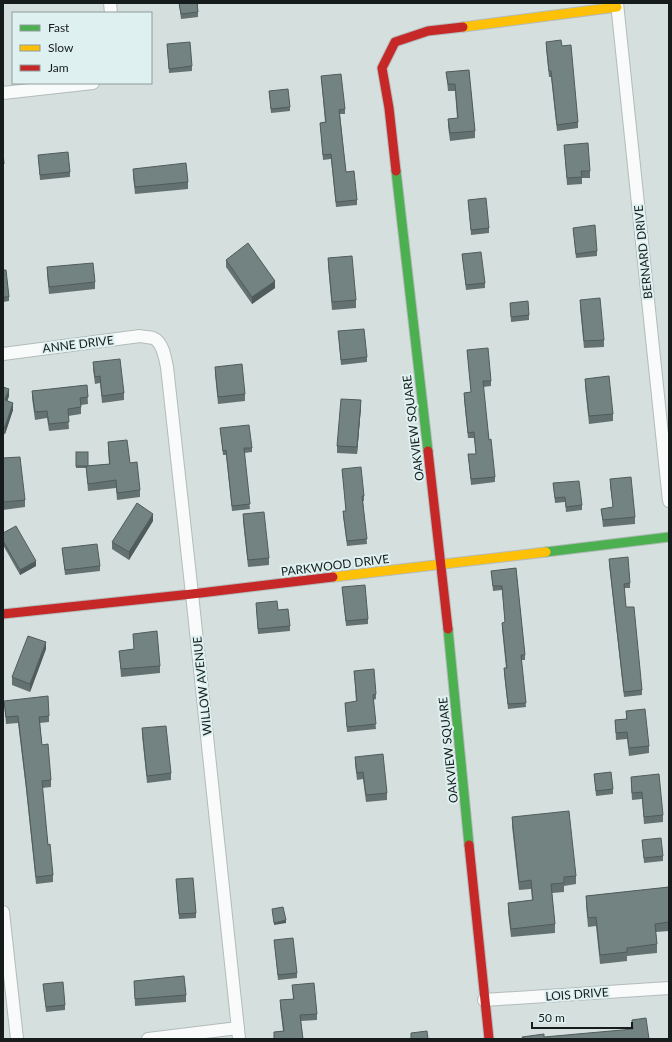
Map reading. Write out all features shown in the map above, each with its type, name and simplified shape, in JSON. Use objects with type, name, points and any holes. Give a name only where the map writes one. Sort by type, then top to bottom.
[{"type":"street","name":"BERNARD DRIVE","points":[[617,5],[669,501]]},
{"type":"street","name":"OAKVIEW SQUARE","points":[[489,1039],[441,564],[389,108],[382,68],[395,42],[428,31],[617,5]]},
{"type":"street","points":[[3,93],[84,84]]},
{"type":"street","name":"ANNE DRIVE","points":[[3,354],[140,336],[152,338]]},
{"type":"street","name":"WILLOW AVENUE","points":[[152,338],[157,341],[164,353],[167,367],[239,1033]]},
{"type":"street","name":"PARKWOOD DRIVE","points":[[3,614],[192,594],[669,537]]},
{"type":"street","points":[[3,912],[17,1039]]},
{"type":"street","name":"LOIS DRIVE","points":[[484,1000],[669,988]]},
{"type":"street","points":[[148,1039],[239,1033]]},
{"type":"building","points":[[179,3],[197,3],[198,12],[181,14]]},
{"type":"building","points":[[561,40],[562,46],[571,45],[578,122],[557,125],[546,42]]},
{"type":"building","points":[[190,42],[192,66],[169,69],[167,44]]},
{"type":"building","points":[[469,70],[475,131],[450,133],[448,119],[458,118],[455,84],[448,84],[446,72]]},
{"type":"building","points":[[341,74],[345,109],[339,110],[346,172],[354,171],[357,200],[336,202],[331,154],[323,155],[320,123],[326,122],[321,76]]},
{"type":"building","points":[[288,89],[290,107],[271,109],[269,91]]},
{"type":"building","points":[[588,143],[590,171],[581,171],[582,177],[567,178],[564,145]]},
{"type":"building","points":[[68,152],[70,172],[40,175],[38,155]]},
{"type":"building","points":[[186,163],[188,182],[135,187],[133,169]]},
{"type":"building","points":[[486,198],[489,228],[471,230],[468,200]]},
{"type":"building","points":[[595,225],[597,251],[576,254],[573,228]]},
{"type":"building","points":[[248,243],[275,281],[252,297],[226,260]]},
{"type":"building","points":[[481,252],[485,283],[466,285],[462,254]]},
{"type":"building","points":[[352,256],[356,300],[332,302],[328,258]]},
{"type":"building","points":[[93,263],[95,282],[49,287],[47,267]]},
{"type":"building","points":[[3,270],[6,270],[9,297],[3,297]]},
{"type":"building","points":[[600,298],[604,340],[584,341],[580,300]]},
{"type":"building","points":[[528,301],[529,315],[511,317],[510,303]]},
{"type":"building","points":[[364,329],[367,357],[341,360],[338,331]]},
{"type":"building","points":[[488,348],[491,381],[483,381],[489,440],[491,439],[495,477],[471,479],[468,454],[476,454],[474,432],[468,433],[464,393],[471,392],[467,350]]},
{"type":"building","points":[[120,359],[124,393],[102,396],[100,376],[95,377],[93,362]]},
{"type":"building","points":[[242,364],[245,394],[218,397],[215,367]]},
{"type":"building","points":[[609,376],[613,414],[589,416],[585,379]]},
{"type":"building","points":[[87,385],[88,397],[80,398],[81,407],[68,409],[69,422],[49,424],[47,411],[35,412],[32,391]]},
{"type":"building","points":[[3,387],[9,389],[5,400],[13,403],[5,427],[3,427]]},
{"type":"building","points":[[341,399],[361,400],[357,447],[337,446]]},
{"type":"building","points":[[249,425],[252,448],[244,448],[250,504],[232,506],[226,450],[223,451],[220,428]]},
{"type":"building","points":[[127,440],[130,463],[137,462],[140,490],[117,493],[116,480],[88,484],[86,466],[110,464],[108,442]]},
{"type":"building","points":[[76,452],[88,452],[88,466],[76,466]]},
{"type":"building","points":[[20,457],[25,500],[3,502],[3,458]]},
{"type":"building","points":[[361,467],[364,496],[362,496],[367,539],[347,541],[343,511],[346,511],[342,469]]},
{"type":"building","points":[[631,477],[635,517],[603,520],[601,509],[613,507],[610,479]]},
{"type":"building","points":[[579,481],[582,505],[566,507],[565,497],[555,498],[553,483]]},
{"type":"building","points":[[137,503],[153,514],[129,552],[112,542]]},
{"type":"building","points":[[264,512],[269,558],[248,560],[243,514]]},
{"type":"building","points":[[16,526],[36,561],[20,570],[3,541],[3,533]]},
{"type":"building","points":[[97,544],[100,566],[65,570],[62,548]]},
{"type":"building","points":[[628,557],[630,583],[624,584],[626,607],[634,607],[642,690],[624,692],[609,559]]},
{"type":"building","points":[[516,568],[525,655],[521,655],[526,703],[508,704],[504,668],[507,668],[502,623],[505,622],[502,586],[493,586],[491,571]]},
{"type":"building","points":[[365,585],[368,619],[346,621],[342,587]]},
{"type":"building","points":[[277,601],[278,610],[288,609],[290,626],[258,629],[256,603]]},
{"type":"building","points":[[157,631],[160,666],[121,669],[119,651],[134,649],[133,634]]},
{"type":"building","points":[[28,636],[46,642],[30,684],[12,677]]},
{"type":"building","points":[[374,669],[376,694],[373,695],[376,724],[347,727],[345,703],[357,701],[354,671]]},
{"type":"building","points":[[48,696],[49,716],[39,717],[42,745],[48,744],[51,780],[42,781],[48,845],[50,844],[53,875],[36,877],[18,716],[6,717],[4,701]]},
{"type":"building","points":[[645,709],[649,746],[629,748],[627,732],[616,733],[615,720],[627,719],[626,711]]},
{"type":"building","points":[[166,726],[171,773],[147,776],[142,728]]},
{"type":"building","points":[[383,754],[387,793],[366,795],[363,772],[357,773],[355,757]]},
{"type":"building","points":[[611,772],[613,789],[596,791],[594,774]]},
{"type":"building","points":[[659,774],[663,815],[644,817],[642,792],[632,793],[631,777]]},
{"type":"building","points":[[569,811],[576,876],[564,877],[564,883],[551,884],[555,924],[511,929],[508,903],[533,900],[531,880],[519,882],[512,817]]},
{"type":"building","points":[[661,838],[663,856],[644,858],[642,840]]},
{"type":"building","points":[[193,878],[196,913],[179,914],[176,879]]},
{"type":"building","points":[[669,887],[669,922],[655,924],[657,944],[627,948],[627,952],[600,955],[596,917],[588,918],[586,896]]},
{"type":"building","points":[[283,907],[286,920],[274,923],[272,909]]},
{"type":"building","points":[[293,938],[297,973],[278,975],[274,940]]},
{"type":"building","points":[[184,976],[186,995],[135,999],[134,981]]},
{"type":"building","points":[[63,982],[65,1005],[46,1007],[43,984]]},
{"type":"building","points":[[314,983],[317,1014],[300,1015],[303,1039],[274,1039],[274,1032],[284,1031],[280,1000],[294,999],[292,985]]},
{"type":"building","points":[[646,1018],[649,1039],[523,1039],[522,1037],[544,1034],[544,1037],[633,1029],[632,1020]]},
{"type":"building","points":[[427,1031],[428,1039],[411,1039],[411,1033]]},
{"type":"traffic: fast","points":[[396,171],[428,451]]},
{"type":"traffic: fast","points":[[546,552],[669,537]]},
{"type":"traffic: fast","points":[[448,629],[469,845]]},
{"type":"traffic: slow","points":[[463,27],[617,7]]},
{"type":"traffic: slow","points":[[333,577],[546,552]]},
{"type":"traffic: jam","points":[[396,171],[389,108],[382,68],[395,42],[428,31],[463,27]]},
{"type":"traffic: jam","points":[[428,451],[448,629]]},
{"type":"traffic: jam","points":[[3,614],[333,577]]},
{"type":"traffic: jam","points":[[469,845],[489,1039]]}]
